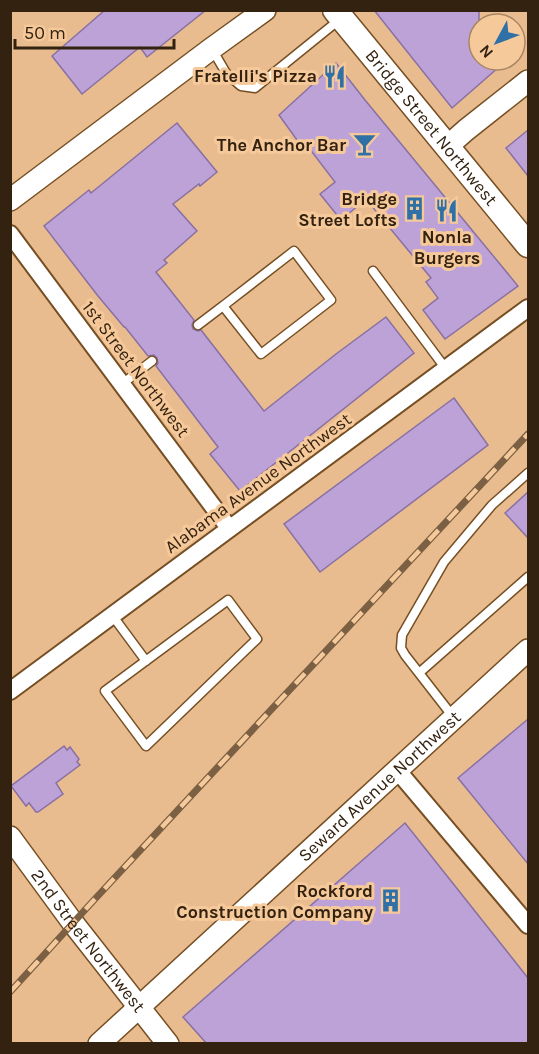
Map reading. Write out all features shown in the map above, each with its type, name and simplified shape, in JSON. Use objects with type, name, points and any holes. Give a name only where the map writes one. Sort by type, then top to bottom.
[{"type":"main road","name":"Bridge Street Northwest","points":[[338,15],[528,245]]},
{"type":"street","points":[[10,200],[265,10]]},
{"type":"street","points":[[448,146],[528,81]]},
{"type":"street","name":"1st Street Northwest","points":[[10,234],[229,528]]},
{"type":"street","name":"Alabama Avenue Northwest","points":[[10,691],[528,308]]},
{"type":"street","name":"Seward Avenue Northwest","points":[[99,1044],[528,650]]},
{"type":"street","points":[[397,770],[528,926]]},
{"type":"street","name":"2nd Street Northwest","points":[[10,837],[73,923],[168,1044]]},
{"type":"lane","points":[[211,49],[226,73],[241,86],[255,88],[338,15]]},
{"type":"lane","points":[[198,326],[223,306],[294,251],[331,300],[261,354],[223,306]]},
{"type":"lane","points":[[373,271],[446,369]]},
{"type":"lane","points":[[122,384],[152,360]]},
{"type":"lane","points":[[454,718],[401,648],[402,635],[444,562],[492,505],[528,473]]},
{"type":"lane","points":[[419,674],[528,577]]},
{"type":"lane","points":[[228,600],[257,639],[146,746],[105,691],[146,661],[228,600]]},
{"type":"lane","points":[[112,615],[146,661]]},
{"type":"building","points":[[105,10],[206,10],[147,57],[140,47],[82,94],[52,56]]},
{"type":"building","points":[[374,10],[479,10],[479,12],[467,12],[467,72],[493,72],[452,108]]},
{"type":"building","points":[[336,63],[518,286],[445,339],[423,310],[438,298],[426,282],[431,278],[366,199],[341,220],[320,194],[335,182],[306,144],[302,147],[279,115]]},
{"type":"building","points":[[177,123],[217,172],[173,204],[197,231],[164,260],[167,263],[156,272],[194,320],[193,329],[201,330],[264,411],[386,317],[414,353],[240,491],[210,454],[218,447],[156,366],[157,358],[154,355],[148,356],[44,226],[89,190],[91,193]]},
{"type":"building","points":[[528,130],[528,176],[506,148]]},
{"type":"building","points":[[454,398],[488,445],[320,572],[284,524]]},
{"type":"building","points":[[528,492],[528,538],[505,513]]},
{"type":"building","points":[[528,719],[528,864],[458,778]]},
{"type":"building","points":[[64,746],[67,750],[70,747],[79,759],[77,762],[80,765],[56,783],[63,794],[36,812],[29,803],[26,806],[11,786]]},
{"type":"building","name":"Rockford Construction Company","points":[[405,823],[528,978],[528,1044],[207,1044],[183,1017]]},
{"type":"railway","points":[[10,992],[528,434]]},
{"type":"place","name":"Fratelli's Pizza","points":[[335,76]]},
{"type":"place","name":"The Anchor Bar","points":[[364,145]]},
{"type":"place","name":"Bridge Street Lofts","points":[[415,209]]},
{"type":"place","name":"Nonla Burgers","points":[[447,211]]},
{"type":"place","name":"Rockford Construction Company","points":[[391,901]]}]
